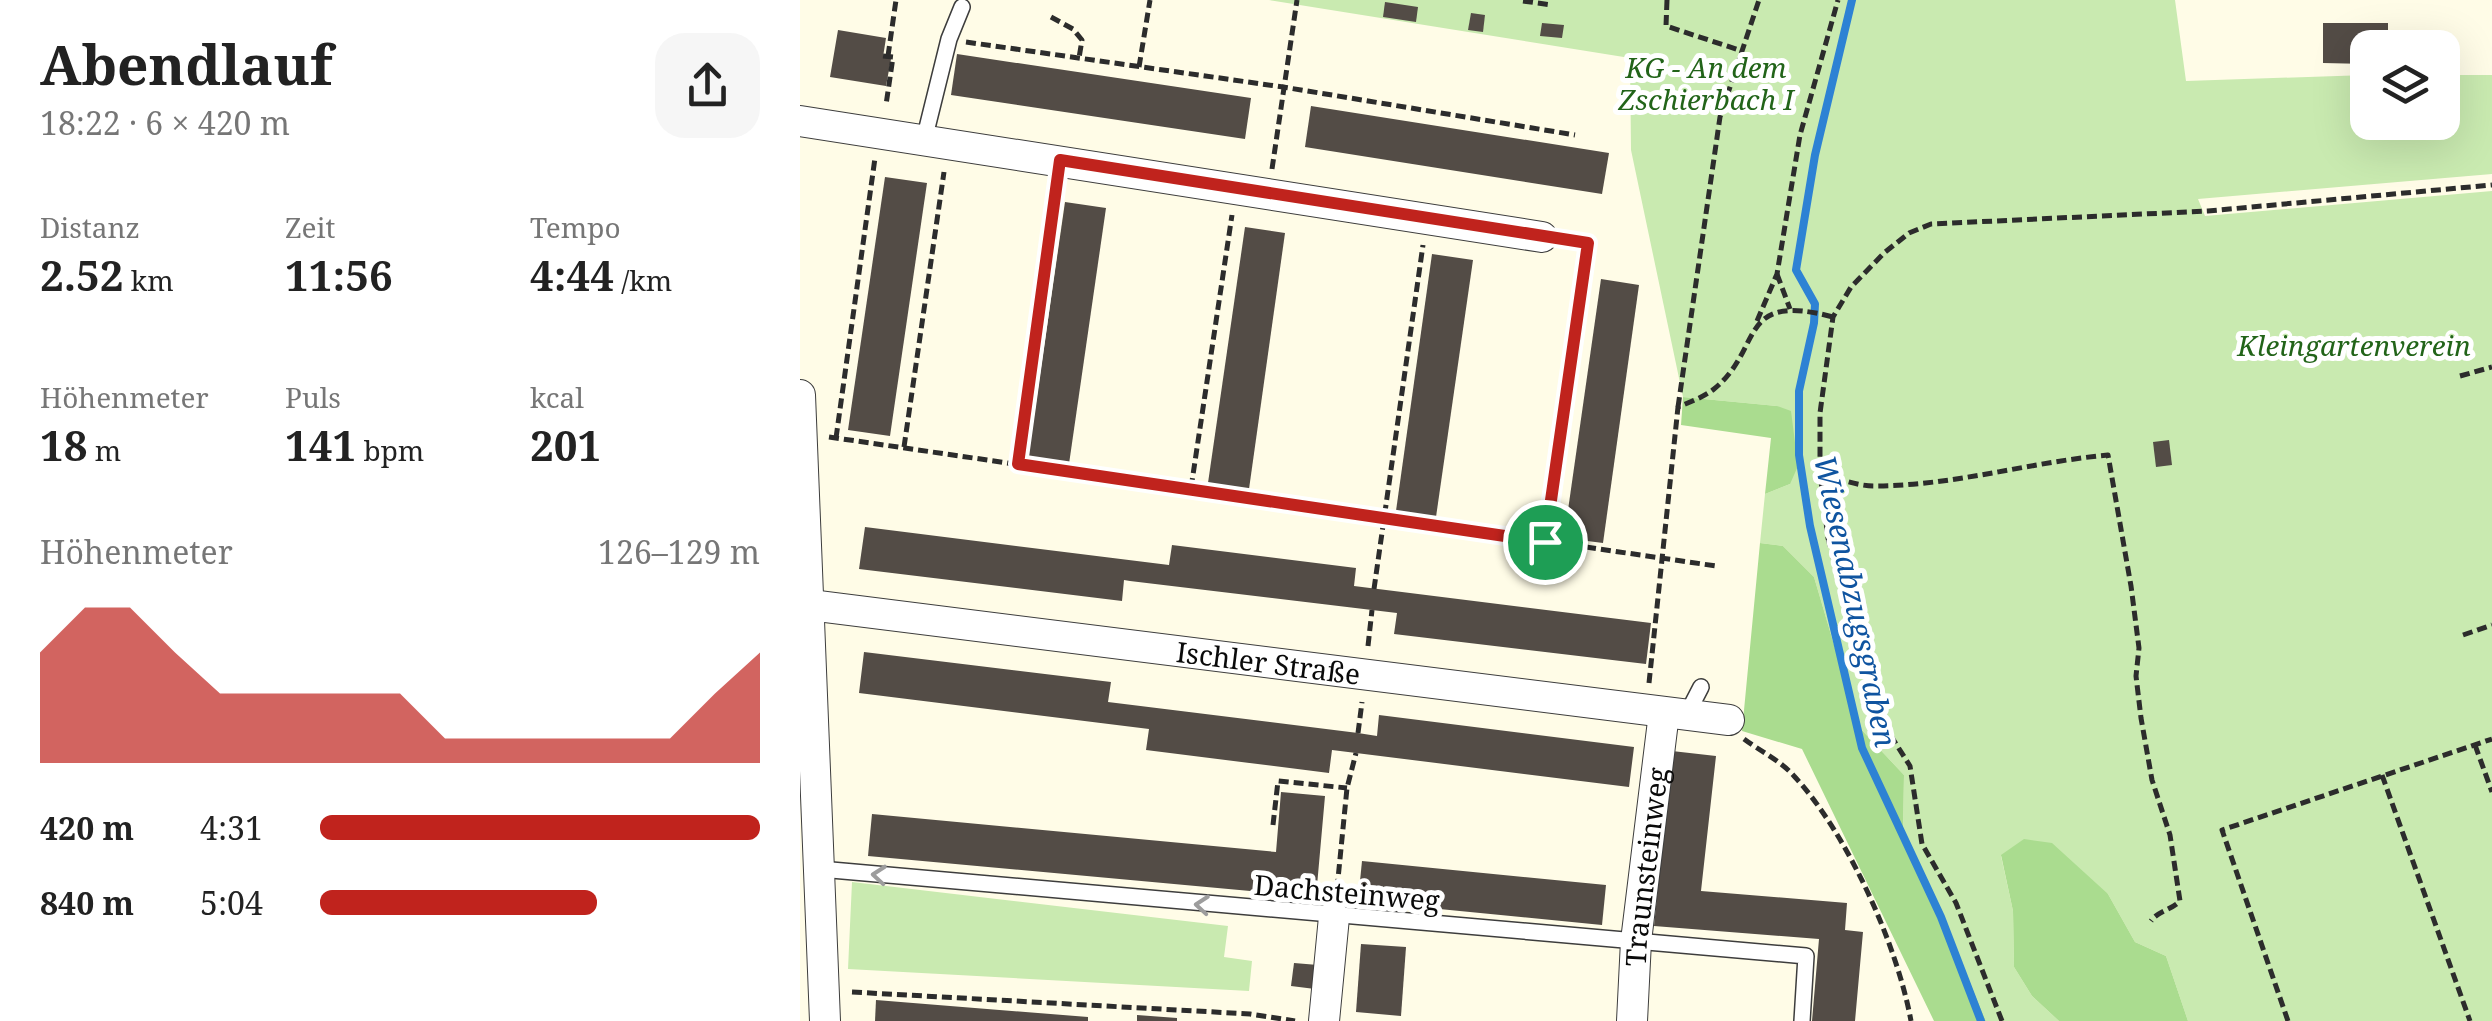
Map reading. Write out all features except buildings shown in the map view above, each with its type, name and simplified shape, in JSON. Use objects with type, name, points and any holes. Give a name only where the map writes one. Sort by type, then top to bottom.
[{"type":"street","points":[[800,121],[1542,237]]},
{"type":"street","points":[[800,395],[810,605],[806,662],[820,869],[825,1021]]},
{"type":"street","name":"Ischler Straße","points":[[810,605],[1366,673],[1665,713],[1733,727]]},
{"type":"street","name":"Traunsteinweg","points":[[1632,1021],[1636,941],[1665,713]]},
{"type":"street","points":[[1324,1021],[1334,917]]},
{"type":"lane","points":[[936,142],[948,39],[962,7]]},
{"type":"lane","points":[[1665,713],[1701,687]]},
{"type":"lane","name":"Dachsteinweg","points":[[820,869],[1806,956],[1802,1021]]},
{"type":"path","points":[[836,438],[893,57],[885,56],[896,0]]},
{"type":"path","points":[[1138,66],[1150,0]]},
{"type":"path","points":[[1269,192],[1296,0]]},
{"type":"path","points":[[1522,0],[1552,5]]},
{"type":"path","points":[[1668,0],[1666,26],[1742,51]]},
{"type":"path","points":[[1665,713],[1664,558],[1678,407],[1720,117],[1758,0]]},
{"type":"path","points":[[1678,407],[1713,390],[1732,370],[1777,274],[1800,135],[1838,0]]},
{"type":"path","points":[[1051,16],[1074,29],[1082,40],[1079,58]]},
{"type":"path","points":[[948,39],[1284,87],[1575,135]]},
{"type":"path","points":[[904,448],[936,142]]},
{"type":"path","points":[[1018,464],[1060,160]]},
{"type":"path","points":[[2002,1021],[1956,903],[1922,844],[1910,766],[1872,706],[1828,538],[1820,473],[1820,413],[1830,316],[1850,287],[1884,254],[1909,233],[1931,224],[2208,211],[2492,184]]},
{"type":"path","points":[[1192,488],[1236,187]]},
{"type":"path","points":[[1374,589],[1426,218]]},
{"type":"path","points":[[1542,237],[1588,243],[1545,542]]},
{"type":"path","points":[[1777,274],[1790,309]]},
{"type":"path","points":[[1756,324],[1790,309],[1830,316]]},
{"type":"path","points":[[2460,376],[2492,367]]},
{"type":"path","points":[[802,434],[1716,566]]},
{"type":"path","points":[[1820,473],[1870,487],[1976,476],[2108,454],[2133,602],[2141,718],[2152,780],[2170,835],[2180,901],[2150,921]]},
{"type":"path","points":[[1366,673],[1372,610]]},
{"type":"path","points":[[2463,635],[2492,625]]},
{"type":"path","points":[[1733,727],[1792,772],[1826,816],[1891,948],[1911,1021]]},
{"type":"path","points":[[2288,1021],[2222,830],[2492,739]]},
{"type":"path","points":[[2476,745],[2492,792]]},
{"type":"path","points":[[1334,917],[1347,788],[1356,753]]},
{"type":"path","points":[[2382,775],[2470,1021]]},
{"type":"path","points":[[1273,825],[1278,781],[1347,788]]},
{"type":"path","points":[[824,990],[1250,1014],[1296,1021]]},
{"type":"green space","points":[[1269,0],[2175,0],[2186,81],[2350,76],[2350,140],[2460,140],[2460,75],[2492,75],[2492,174],[2198,199],[2205,216],[2492,191],[2492,1021],[2188,1021],[2166,956],[2135,942],[2108,894],[2001,856],[2013,911],[2014,967],[2032,996],[2059,1021],[1986,1021],[1943,916],[1903,834],[1904,775],[1858,726],[1814,577],[1783,546],[1760,543],[1765,494],[1790,484],[1777,406],[1683,397],[1631,150],[1630,58]]},
{"type":"green space","points":[[1683,397],[1777,406],[1791,411],[1798,466],[1790,484],[1765,494],[1771,438],[1681,425]]},
{"type":"green space","points":[[1760,543],[1783,546],[1814,577],[1858,726],[1904,775],[1903,834],[1943,916],[1986,1021],[1934,1021],[1802,749],[1742,731]]},
{"type":"green space","points":[[2024,839],[2052,843],[2108,894],[2135,942],[2166,956],[2188,1021],[2059,1021],[2032,996],[2014,967],[2013,911],[2001,855]]},
{"type":"green space","points":[[852,882],[1228,926],[1224,957],[1252,961],[1249,991],[848,969]]},
{"type":"waterway","name":"Wiesenabzugsgraben","points":[[1852,0],[1815,155],[1796,270],[1815,304],[1799,391],[1799,455],[1810,526],[1862,748],[1941,917],[1981,1021]]},
{"type":"route","points":[[1060,160],[1588,243],[1545,542],[1018,464],[1060,160]]},
{"type":"park label","name":"KG - An dem Zschierbach I","points":[[1706,83]]},
{"type":"park label","name":"Kleingartenverein","points":[[2354,345]]}]
